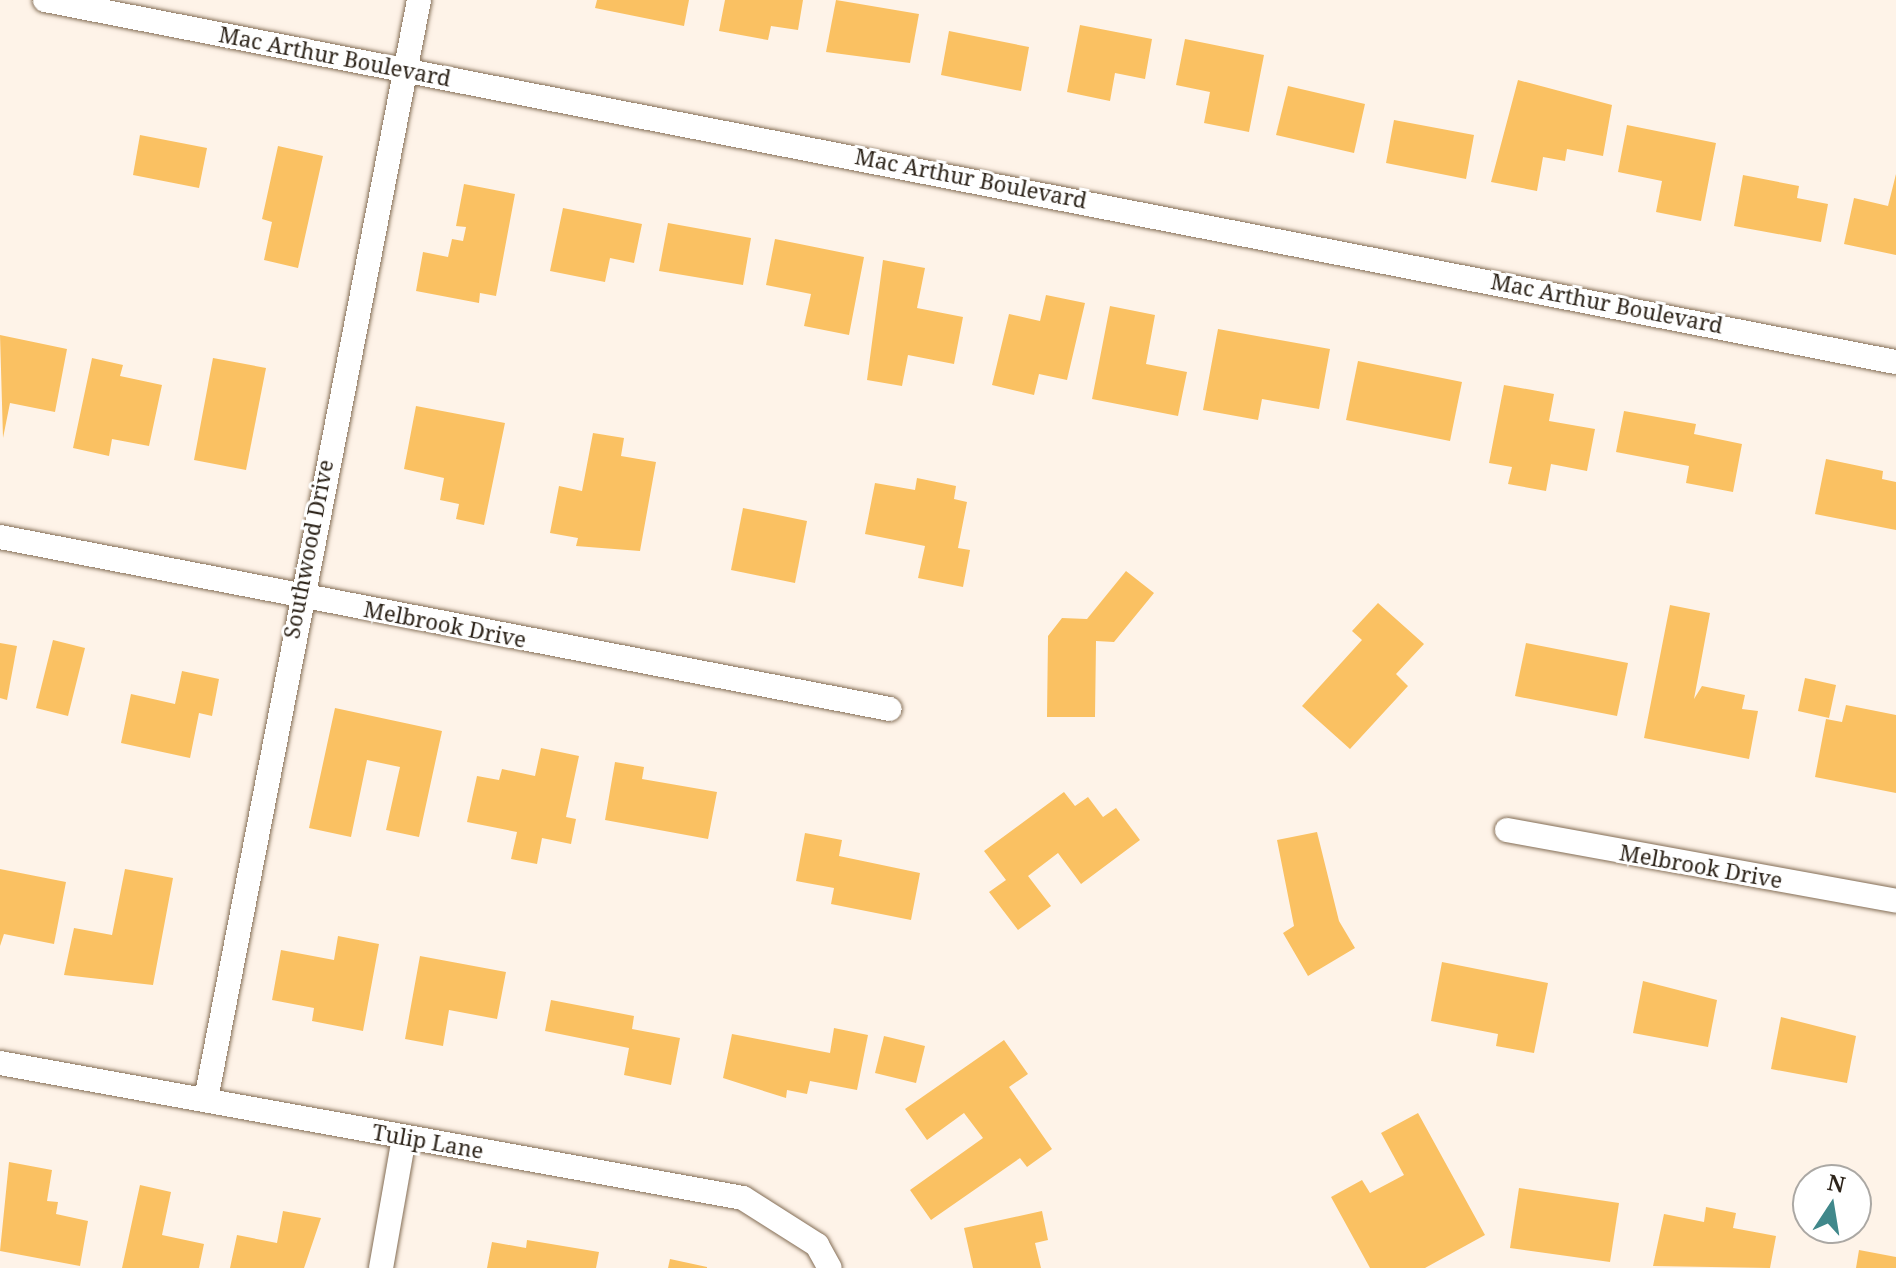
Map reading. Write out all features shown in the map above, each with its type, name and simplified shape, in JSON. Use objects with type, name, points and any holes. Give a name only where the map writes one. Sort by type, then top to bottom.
[{"type":"street","name":"Mac Arthur Boulevard","points":[[45,0],[1896,362]]},
{"type":"street","name":"Southwood Drive","points":[[206,1099],[298,596],[419,0]]},
{"type":"street","name":"Melbrook Drive","points":[[0,537],[890,709]]},
{"type":"street","name":"Melbrook Drive","points":[[1507,830],[1896,901]]},
{"type":"street","name":"Tulip Lane","points":[[0,1063],[743,1198],[817,1245],[830,1268]]},
{"type":"street","points":[[381,1268],[404,1137]]},
{"type":"building","points":[[597,0],[689,0],[684,26],[595,8]]},
{"type":"building","points":[[725,0],[803,0],[798,30],[771,26],[768,40],[719,31]]},
{"type":"building","points":[[836,0],[919,14],[910,63],[826,52]]},
{"type":"building","points":[[1080,25],[1152,39],[1145,79],[1115,73],[1110,101],[1067,92]]},
{"type":"building","points":[[949,31],[1029,47],[1021,91],[941,75]]},
{"type":"building","points":[[1185,39],[1264,55],[1249,132],[1204,123],[1210,92],[1176,85]]},
{"type":"building","points":[[1518,80],[1612,105],[1603,156],[1567,149],[1565,161],[1543,157],[1537,191],[1491,182]]},
{"type":"building","points":[[1288,86],[1365,104],[1354,153],[1276,135]]},
{"type":"building","points":[[1394,120],[1474,135],[1466,179],[1386,163]]},
{"type":"building","points":[[1627,125],[1716,143],[1701,221],[1656,212],[1662,181],[1618,172]]},
{"type":"building","points":[[140,135],[207,148],[199,188],[133,175]]},
{"type":"building","points":[[278,146],[323,156],[298,268],[264,260],[272,222],[262,219]]},
{"type":"building","points":[[1896,174],[1896,255],[1844,244],[1854,198],[1888,206]]},
{"type":"building","points":[[1743,175],[1799,186],[1797,198],[1828,204],[1821,242],[1734,226]]},
{"type":"building","points":[[464,184],[515,194],[496,296],[480,293],[479,303],[416,291],[423,252],[448,257],[452,239],[463,241],[466,227],[456,226]]},
{"type":"building","points":[[563,208],[642,224],[634,263],[610,258],[605,282],[550,271]]},
{"type":"building","points":[[668,223],[751,238],[743,285],[659,271]]},
{"type":"building","points":[[775,239],[864,257],[849,335],[804,326],[811,294],[766,285]]},
{"type":"building","points":[[883,260],[925,268],[917,308],[963,317],[954,364],[908,355],[902,386],[867,380]]},
{"type":"building","points":[[1046,295],[1085,303],[1067,380],[1039,374],[1034,395],[992,385],[1009,314],[1040,321]]},
{"type":"building","points":[[1110,306],[1155,315],[1146,364],[1187,372],[1178,416],[1092,399]]},
{"type":"building","points":[[1218,329],[1330,349],[1319,409],[1262,399],[1258,420],[1203,410]]},
{"type":"building","points":[[0,335],[67,349],[55,412],[10,403],[3,438]]},
{"type":"building","points":[[92,358],[123,365],[120,376],[162,385],[149,446],[112,439],[109,456],[73,448]]},
{"type":"building","points":[[213,358],[266,368],[246,470],[194,460]]},
{"type":"building","points":[[1358,361],[1462,382],[1450,441],[1346,420]]},
{"type":"building","points":[[1504,385],[1554,394],[1549,421],[1595,429],[1587,471],[1551,464],[1546,491],[1508,484],[1512,467],[1489,463]]},
{"type":"building","points":[[416,406],[505,423],[484,525],[456,519],[459,504],[440,500],[444,478],[404,469]]},
{"type":"building","points":[[1624,411],[1696,424],[1694,434],[1742,444],[1733,492],[1686,483],[1689,466],[1616,452]]},
{"type":"building","points":[[593,433],[624,438],[621,456],[656,462],[640,551],[576,546],[578,538],[550,533],[559,486],[582,491]]},
{"type":"building","points":[[1826,459],[1883,471],[1882,479],[1896,482],[1896,530],[1815,514]]},
{"type":"building","points":[[917,478],[956,486],[954,499],[967,502],[958,548],[970,550],[963,587],[918,578],[925,546],[865,534],[875,483],[915,490]]},
{"type":"building","points":[[743,508],[807,521],[795,583],[731,570]]},
{"type":"building","points":[[1126,571],[1154,593],[1114,642],[1096,641],[1095,717],[1047,717],[1048,636],[1062,618],[1087,619]]},
{"type":"building","points":[[1378,603],[1424,644],[1396,674],[1408,686],[1350,749],[1302,706],[1362,640],[1352,631]]},
{"type":"building","points":[[1670,605],[1710,613],[1694,699],[1702,686],[1745,695],[1742,709],[1758,711],[1749,759],[1644,738]]},
{"type":"building","points":[[53,640],[85,648],[68,716],[36,708]]},
{"type":"building","points":[[0,643],[17,646],[7,700],[0,698]]},
{"type":"building","points":[[1526,643],[1628,663],[1617,716],[1515,696]]},
{"type":"building","points":[[182,671],[219,679],[212,716],[199,713],[190,758],[121,743],[131,694],[175,704]]},
{"type":"building","points":[[1805,678],[1836,685],[1829,718],[1798,711]]},
{"type":"building","points":[[1846,705],[1896,715],[1896,793],[1815,777],[1826,719],[1842,722]]},
{"type":"building","points":[[335,708],[442,731],[419,837],[386,830],[400,767],[367,760],[351,837],[309,828]]},
{"type":"building","points":[[541,748],[579,756],[566,817],[576,819],[571,844],[542,838],[537,864],[511,859],[517,832],[467,822],[477,776],[499,780],[502,769],[535,776]]},
{"type":"building","points":[[615,762],[644,767],[642,779],[717,792],[708,839],[605,820]]},
{"type":"building","points":[[1064,792],[1075,806],[1088,797],[1103,817],[1116,808],[1140,840],[1081,884],[1058,853],[1028,876],[1051,906],[1018,930],[989,892],[1006,880],[984,851]]},
{"type":"building","points":[[1317,832],[1339,921],[1355,948],[1308,976],[1283,933],[1294,926],[1277,840]]},
{"type":"building","points":[[805,833],[842,840],[839,856],[920,873],[911,920],[831,904],[834,888],[796,881]]},
{"type":"building","points":[[0,869],[66,882],[54,944],[4,934],[0,946]]},
{"type":"building","points":[[125,869],[173,878],[153,985],[64,975],[74,928],[112,935]]},
{"type":"building","points":[[338,936],[379,944],[363,1031],[312,1021],[314,1008],[272,1000],[281,950],[334,960]]},
{"type":"building","points":[[420,956],[506,972],[497,1019],[449,1010],[443,1046],[405,1039]]},
{"type":"building","points":[[1442,962],[1548,983],[1534,1053],[1496,1046],[1498,1034],[1431,1021]]},
{"type":"building","points":[[1643,981],[1717,1000],[1708,1047],[1633,1033]]},
{"type":"building","points":[[551,1000],[634,1016],[632,1029],[680,1038],[671,1085],[624,1075],[629,1048],[545,1031]]},
{"type":"building","points":[[1781,1017],[1856,1036],[1847,1083],[1771,1069]]},
{"type":"building","points":[[834,1028],[868,1035],[857,1090],[810,1081],[807,1094],[787,1090],[786,1098],[723,1078],[732,1034],[830,1053]]},
{"type":"building","points":[[884,1036],[925,1046],[916,1083],[875,1073]]},
{"type":"building","points":[[1004,1040],[1028,1074],[1009,1087],[1052,1149],[1027,1167],[1020,1158],[931,1220],[910,1190],[983,1138],[964,1113],[927,1140],[905,1109]]},
{"type":"building","points":[[1418,1113],[1485,1235],[1425,1268],[1370,1268],[1331,1197],[1362,1180],[1370,1193],[1404,1175],[1381,1133]]},
{"type":"building","points":[[9,1162],[52,1170],[47,1201],[58,1202],[56,1214],[88,1221],[80,1266],[0,1251]]},
{"type":"building","points":[[140,1185],[171,1192],[162,1235],[204,1244],[199,1268],[122,1268]]},
{"type":"building","points":[[1519,1188],[1619,1203],[1610,1262],[1510,1248]]},
{"type":"building","points":[[1706,1207],[1736,1213],[1733,1228],[1776,1236],[1770,1268],[1653,1266],[1664,1214],[1704,1222]]},
{"type":"building","points":[[283,1211],[321,1218],[304,1268],[230,1268],[237,1235],[277,1243]]},
{"type":"building","points":[[1042,1211],[1048,1240],[1035,1243],[1041,1268],[973,1268],[964,1228]]},
{"type":"building","points":[[527,1240],[599,1252],[596,1268],[487,1268],[492,1242],[526,1248]]},
{"type":"building","points":[[1859,1250],[1896,1257],[1896,1268],[1856,1268]]},
{"type":"building","points":[[670,1259],[707,1267],[707,1268],[668,1268]]}]
